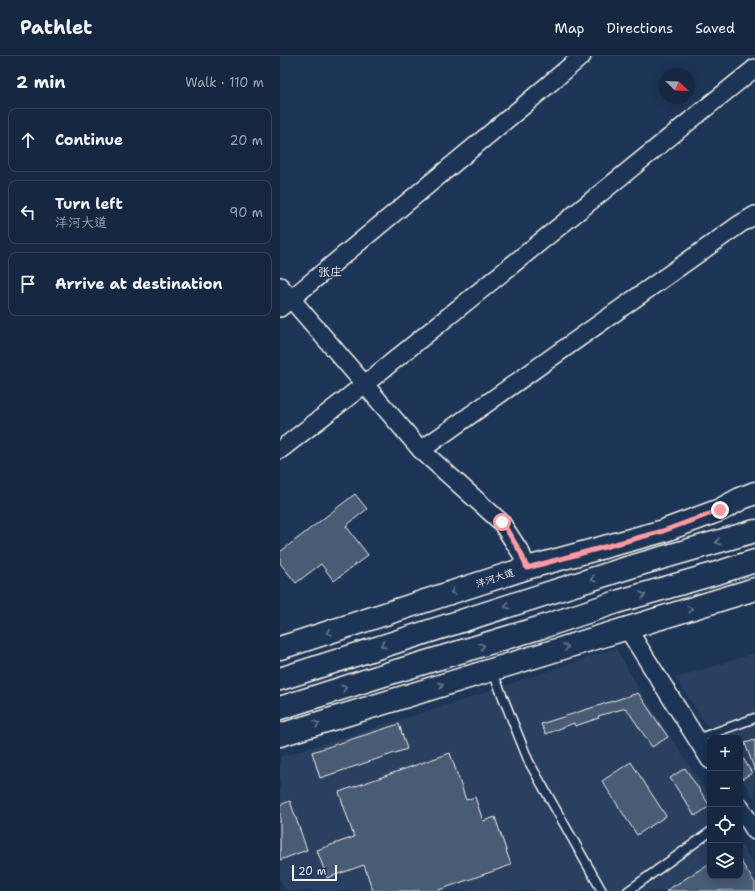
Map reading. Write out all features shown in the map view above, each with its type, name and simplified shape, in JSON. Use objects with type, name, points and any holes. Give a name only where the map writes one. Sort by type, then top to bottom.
[{"type":"main road","name":"洋河大道","points":[[280,648],[527,568],[663,531],[720,510],[755,493]]},
{"type":"main road","points":[[280,679],[630,567],[755,531]]},
{"type":"main road","points":[[280,708],[552,624],[620,601],[717,574],[755,561]]},
{"type":"main road","points":[[280,735],[755,589]]},
{"type":"street","points":[[527,568],[521,553],[502,522],[421,450],[365,384],[284,297],[522,108],[582,56]]},
{"type":"street","points":[[280,450],[365,384],[755,68]]},
{"type":"street","points":[[421,450],[740,224],[755,215]]},
{"type":"street","points":[[627,628],[707,755]]},
{"type":"street","points":[[743,812],[755,831]]},
{"type":"lane","points":[[492,669],[529,762],[602,891]]},
{"type":"lane","points":[[697,739],[755,718]]},
{"type":"lane","points":[[628,891],[707,834]]},
{"type":"shaded area","points":[[616,648],[636,684],[707,792],[707,879],[743,879],[743,848],[755,866],[755,891],[287,891],[280,880],[280,757],[454,703]]},
{"type":"shaded area","points":[[755,653],[755,800],[743,781],[743,735],[713,735],[676,678]]},
{"type":"building","points":[[355,494],[367,509],[346,526],[368,555],[334,581],[321,564],[296,583],[280,563],[280,552]]},
{"type":"building","points":[[638,693],[668,737],[652,747],[626,708],[598,716],[599,718],[575,726],[574,723],[546,734],[541,724]]},
{"type":"building","points":[[399,724],[407,749],[320,778],[312,752]]},
{"type":"building","points":[[755,740],[755,771],[745,743]]},
{"type":"building","points":[[450,753],[466,800],[475,797],[483,821],[495,817],[511,865],[436,891],[373,891],[364,865],[327,878],[317,850],[354,837],[339,792]]},
{"type":"building","points":[[743,758],[752,773],[743,778]]},
{"type":"building","points":[[631,762],[666,816],[637,835],[602,781]]},
{"type":"building","points":[[685,768],[707,801],[707,808],[695,816],[670,778]]},
{"type":"building","points":[[290,801],[307,850],[280,860],[280,805]]},
{"type":"building","points":[[707,865],[707,879],[743,879],[743,865],[755,883],[755,891],[666,891]]},
{"type":"district","name":"张庄","points":[[330,272]]},
{"type":"route","points":[[502,522],[521,553],[527,568],[663,531],[720,510]]}]
